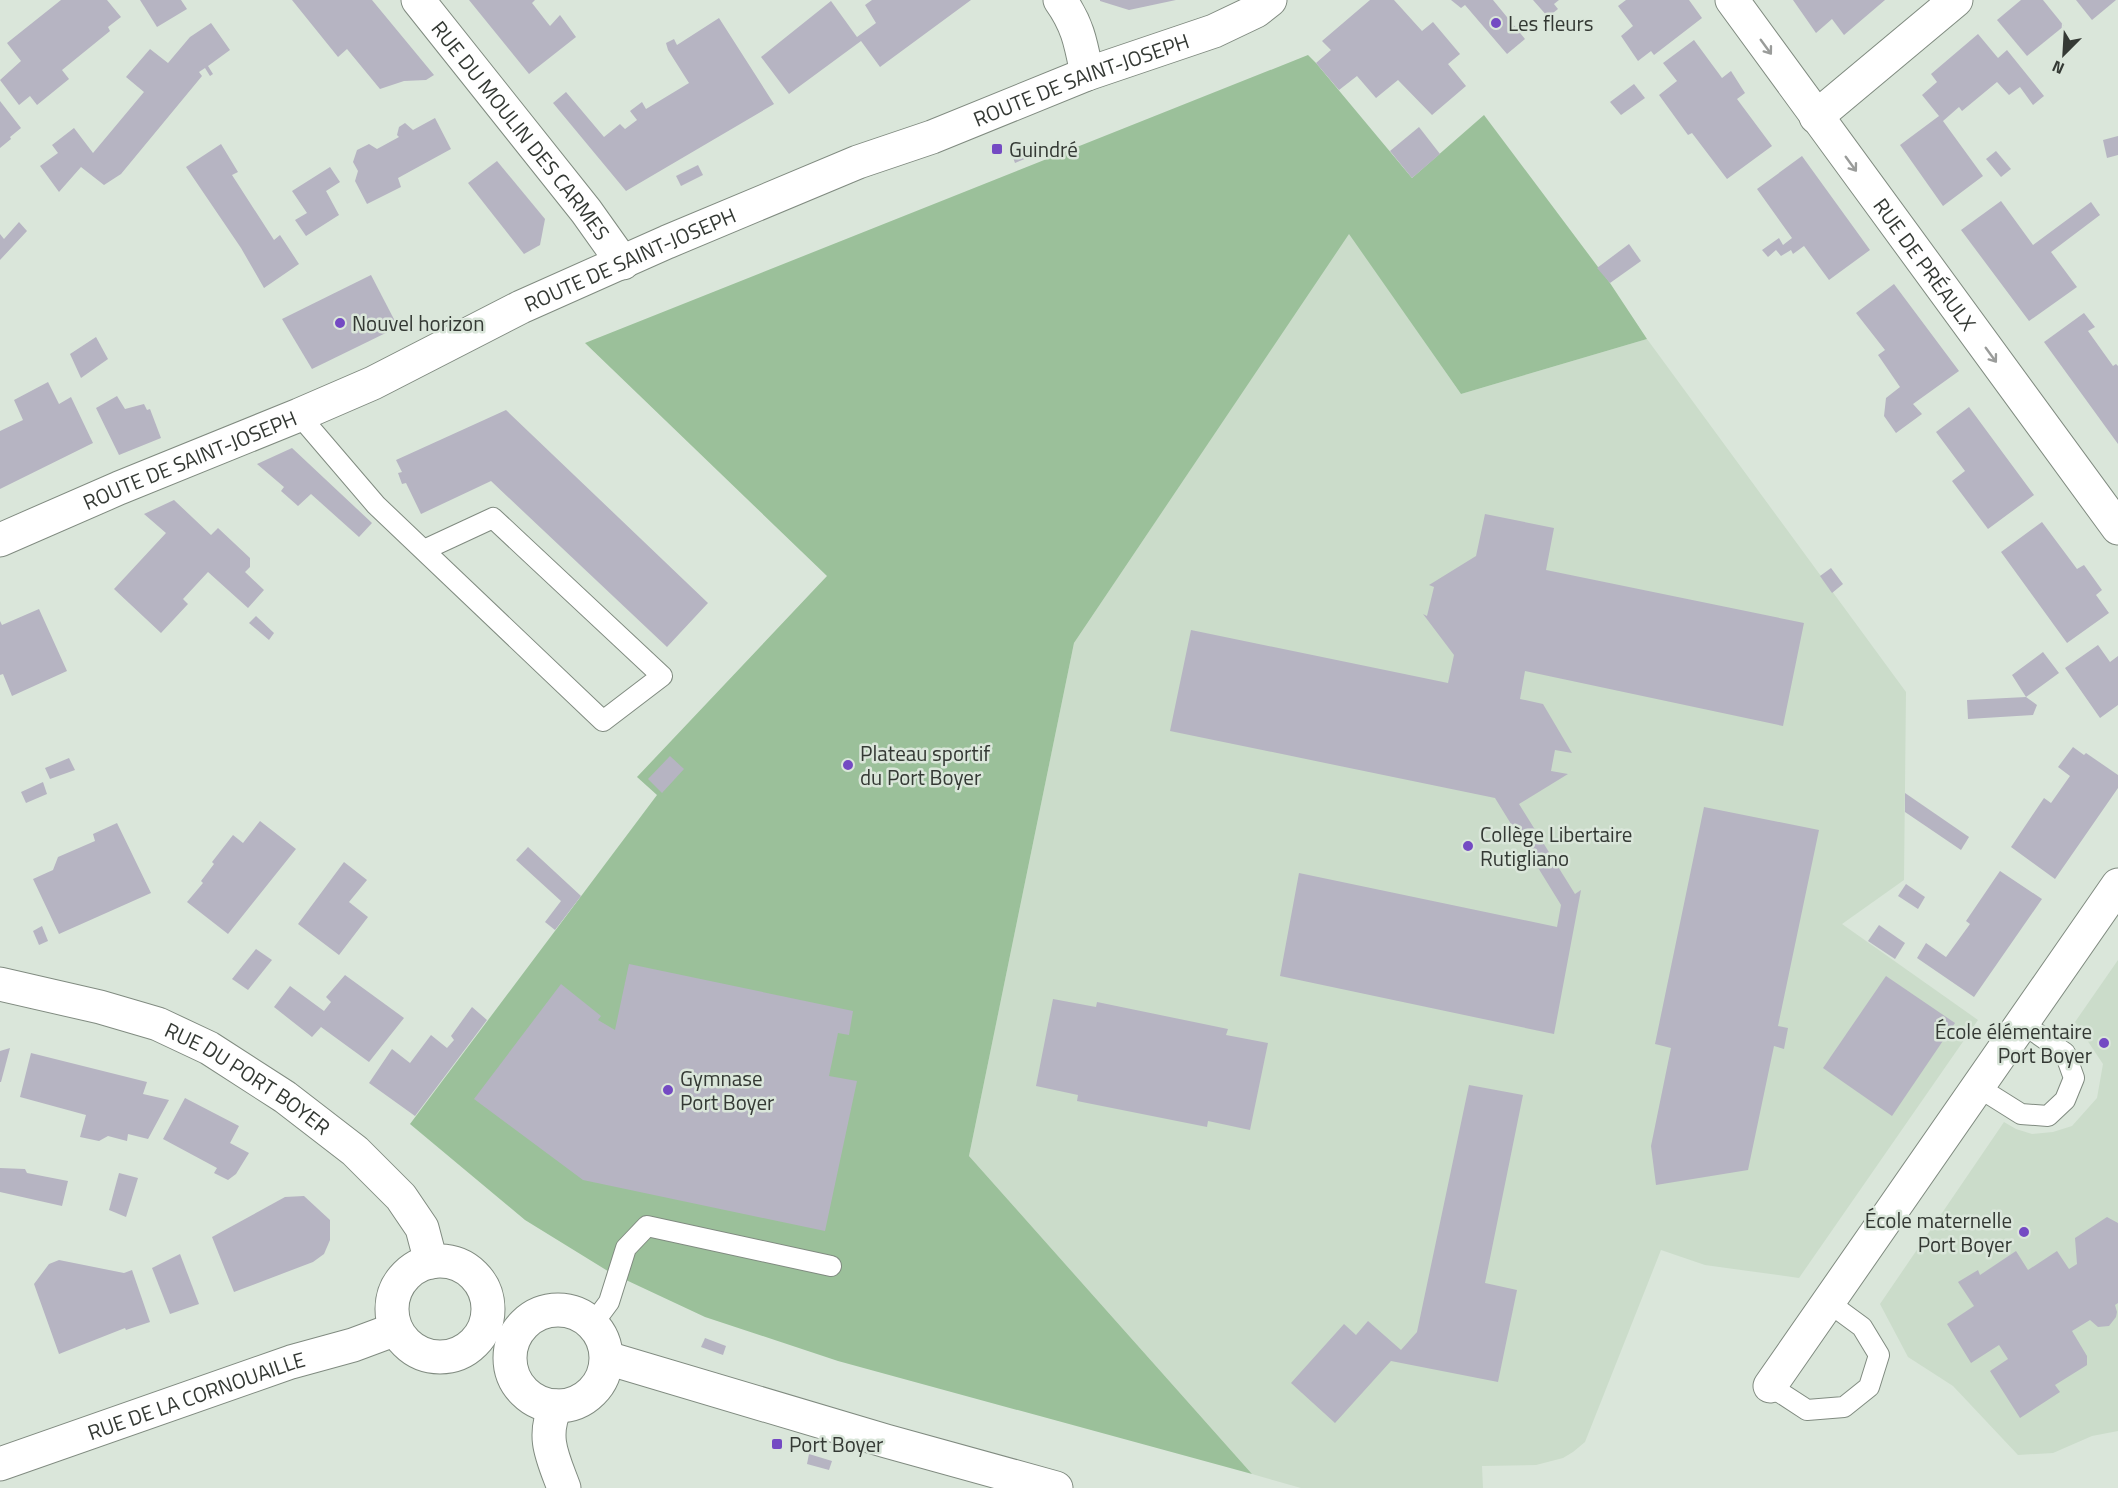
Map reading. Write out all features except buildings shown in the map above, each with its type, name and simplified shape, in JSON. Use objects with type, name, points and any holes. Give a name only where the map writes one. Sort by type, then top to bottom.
[{"type":"street","name":"RUE DU MOULIN DES CARMES","points":[[418,0],[586,211],[623,263]]},
{"type":"street","points":[[1060,0],[1072,16],[1080,39],[1087,74]]},
{"type":"street","name":"ROUTE DE SAINT-JOSEPH","points":[[0,540],[373,383],[554,291],[623,263],[666,242],[858,162],[932,137],[1087,74],[1214,31],[1256,11],[1270,0]]},
{"type":"street","name":"RUE DE PRÉAULX","points":[[1732,0],[2118,528]]},
{"type":"street","points":[[1816,117],[1956,0]]},
{"type":"street","points":[[1770,1386],[2118,885]]},
{"type":"street","name":"RUE DU PORT BOYER","points":[[0,984],[100,1007],[158,1024],[208,1048],[285,1097],[355,1151],[400,1197],[422,1228],[431,1262]]},
{"type":"street","points":[[431,1262],[453,1263],[467,1269],[478,1280],[486,1294],[488,1309],[486,1324],[478,1339],[466,1350],[450,1357],[434,1357],[418,1353],[405,1343],[396,1329],[391,1313],[398,1283],[409,1272],[422,1264],[431,1262]]},
{"type":"street","points":[[486,1294],[513,1306],[540,1313]]},
{"type":"street","points":[[556,1309],[572,1311],[592,1325],[604,1342],[607,1358],[604,1373],[597,1388],[584,1399],[568,1405],[556,1406],[536,1401],[523,1392],[514,1378],[509,1362],[516,1332],[527,1321],[540,1313],[556,1309]]},
{"type":"street","name":"RUE DE LA CORNOUAILLE","points":[[0,1464],[291,1362],[353,1345],[396,1329]]},
{"type":"street","points":[[466,1350],[512,1370]]},
{"type":"street","points":[[607,1358],[886,1441],[1056,1488]]},
{"type":"street","points":[[556,1406],[548,1421],[548,1437],[564,1488]]},
{"type":"lane","points":[[299,415],[376,505],[603,721],[662,676],[493,518],[424,550]]},
{"type":"lane","points":[[1978,1087],[2021,1114],[2048,1116],[2065,1100],[2074,1078],[2065,1053],[2022,1023]]},
{"type":"lane","points":[[592,1325],[609,1302],[626,1248],[647,1226],[831,1266]]},
{"type":"lane","points":[[1770,1386],[1807,1410],[1844,1407],[1869,1387],[1879,1355],[1862,1327],[1828,1302]]},
{"type":"shaded area","name":"Collège Libertaire Rutigliano","points":[[1349,233],[1461,394],[1647,339],[1906,692],[1904,880],[1842,924],[1978,1020],[1799,1278],[1705,1265],[1661,1250],[1585,1442],[1563,1458],[1536,1465],[1482,1466],[1483,1488],[1301,1488],[1252,1474],[969,1156],[1074,643]]},
{"type":"shaded area","name":"École maternelle Port Boyer","points":[[2118,960],[2118,1431],[2092,1436],[2053,1453],[2018,1455],[1953,1386],[1908,1357],[1880,1304],[2004,1122],[2032,1134],[2053,1132],[2072,1126],[2097,1098],[2103,1064],[2075,1022]]},
{"type":"green space","name":"Plateau sportif du Port Boyer","points":[[1308,55],[1412,178],[1484,115],[1610,283],[1647,339],[1461,394],[1349,234],[1074,643],[969,1156],[1252,1474],[838,1361],[705,1317],[611,1273],[525,1220],[410,1124],[657,795],[637,777],[827,576],[585,343]]},
{"type":"place","name":"Les fleurs","points":[[1496,23]]},
{"type":"place","name":"Guindré","points":[[997,149]]},
{"type":"place","name":"Nouvel horizon","points":[[340,323]]},
{"type":"place","name":"Plateau sportif du Port Boyer","points":[[848,765]]},
{"type":"place","name":"Collège Libertaire Rutigliano","points":[[1468,846]]},
{"type":"place","name":"École élémentaire Port Boyer","points":[[2104,1043]]},
{"type":"place","name":"Gymnase Port Boyer","points":[[668,1090]]},
{"type":"place","name":"École maternelle Port Boyer","points":[[2024,1232]]},
{"type":"place","name":"Port Boyer","points":[[777,1444]]}]
